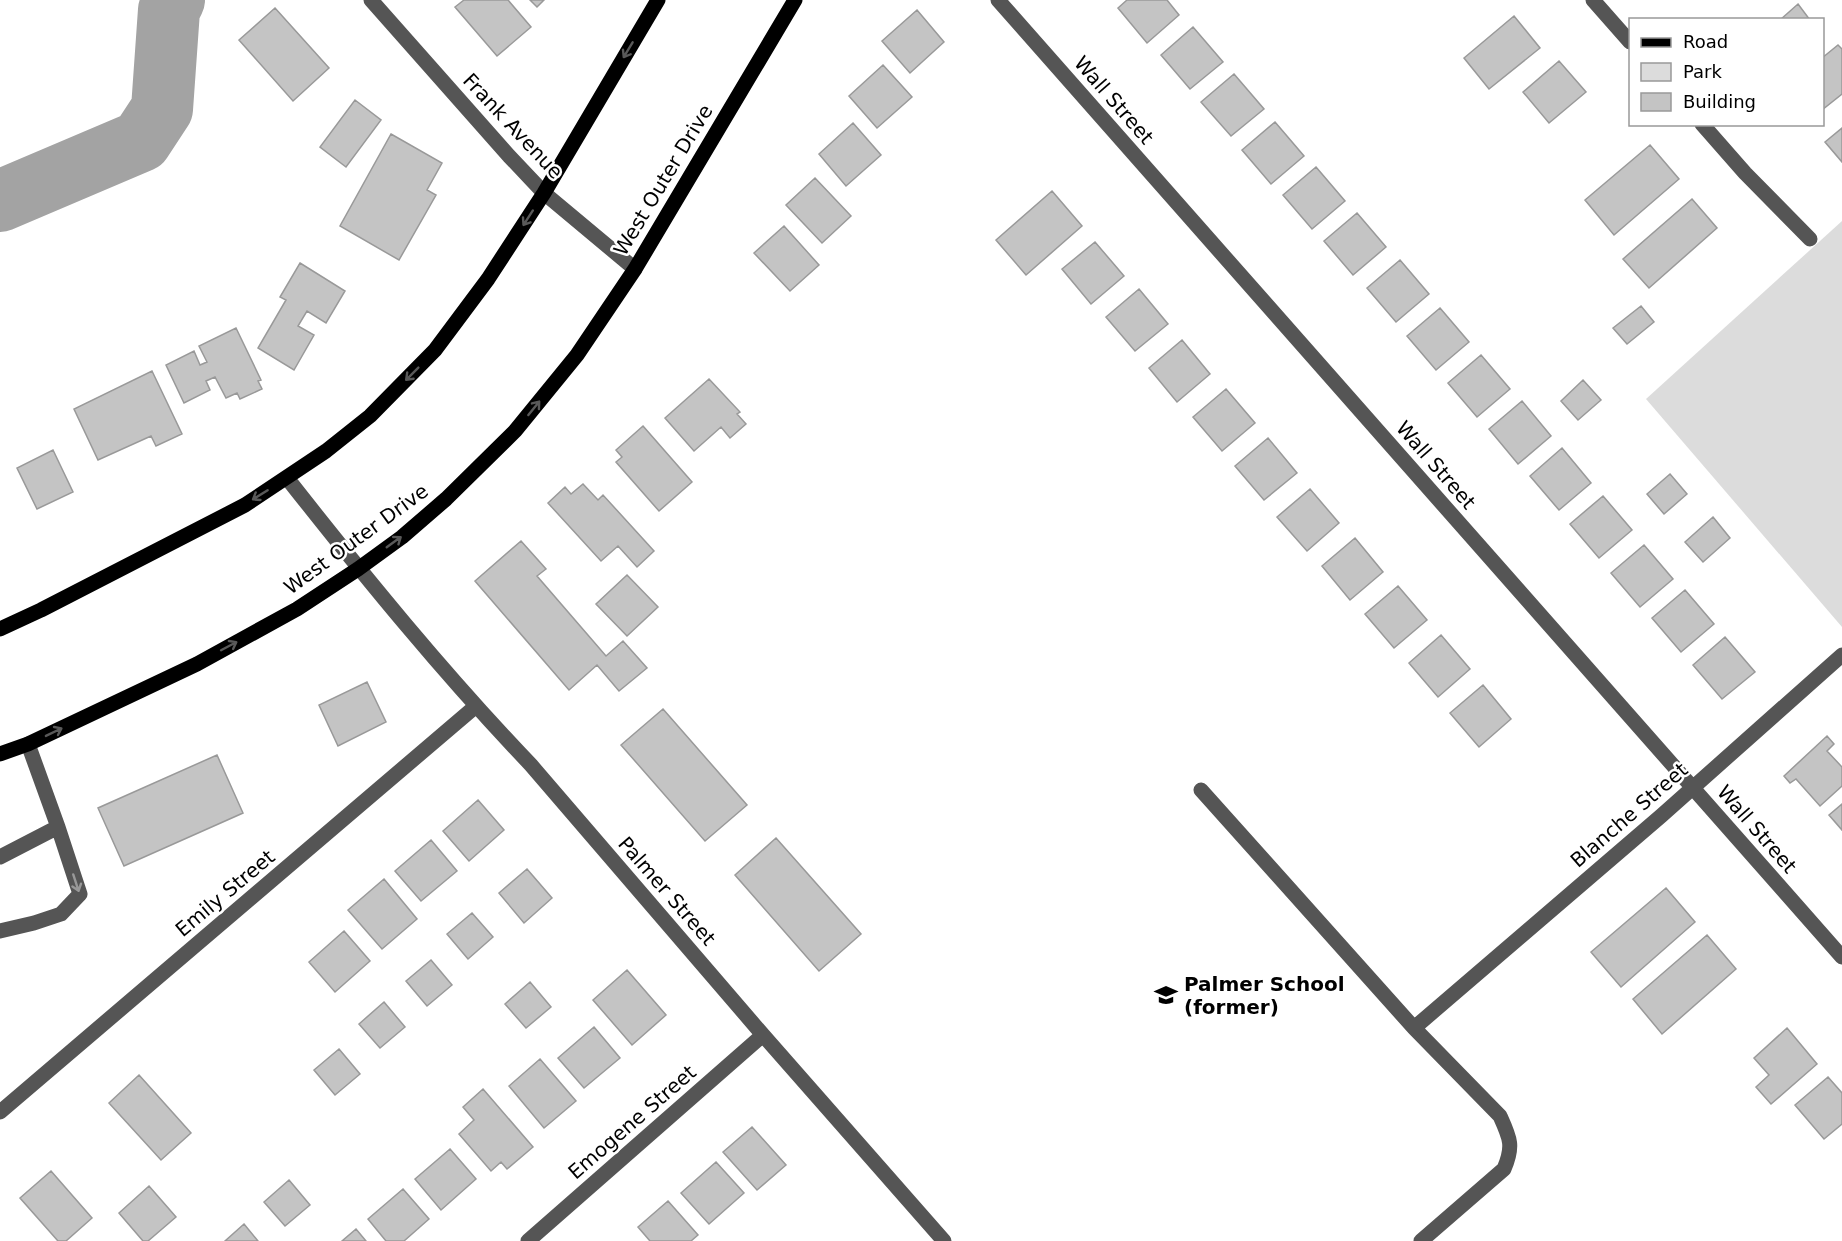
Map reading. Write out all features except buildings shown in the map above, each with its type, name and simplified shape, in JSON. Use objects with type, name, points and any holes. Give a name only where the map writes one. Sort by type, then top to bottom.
[{"type":"main road","points":[[0,629],[244,505],[326,451],[370,416],[435,350],[489,279],[544,193],[658,0]]},
{"type":"main road","name":"West Outer Drive","points":[[0,754],[28,744],[197,664],[297,609],[402,537],[446,499],[515,431],[577,355],[635,269],[795,0]]},
{"type":"street","name":"Frank Avenue","points":[[371,0],[544,193],[635,269]]},
{"type":"street","name":"Wall Street","points":[[998,0],[1842,957]]},
{"type":"street","points":[[1593,0],[1629,41]]},
{"type":"street","points":[[1704,126],[1744,172],[1810,239]]},
{"type":"street","name":"Palmer Street","points":[[287,478],[399,619],[531,765],[944,1241]]},
{"type":"street","name":"Blanche Street","points":[[1414,1028],[1842,655]]},
{"type":"street","name":"Emily Street","points":[[0,1112],[476,706]]},
{"type":"street","points":[[0,931],[61,914],[80,894],[28,744]]},
{"type":"street","points":[[1202,790],[1414,1028],[1500,1116],[1509,1134],[1510,1154],[1504,1169],[1422,1241]]},
{"type":"street","points":[[0,857],[57,827]]},
{"type":"street","name":"Emogene Street","points":[[528,1241],[763,1035]]},
{"type":"green space","points":[[1842,221],[1842,627],[1646,399]]},
{"type":"waterway","points":[[0,201],[141,141],[162,109],[169,10],[174,0]]},
{"type":"place","name":"Palmer School (former)","points":[[1166,995]]}]
